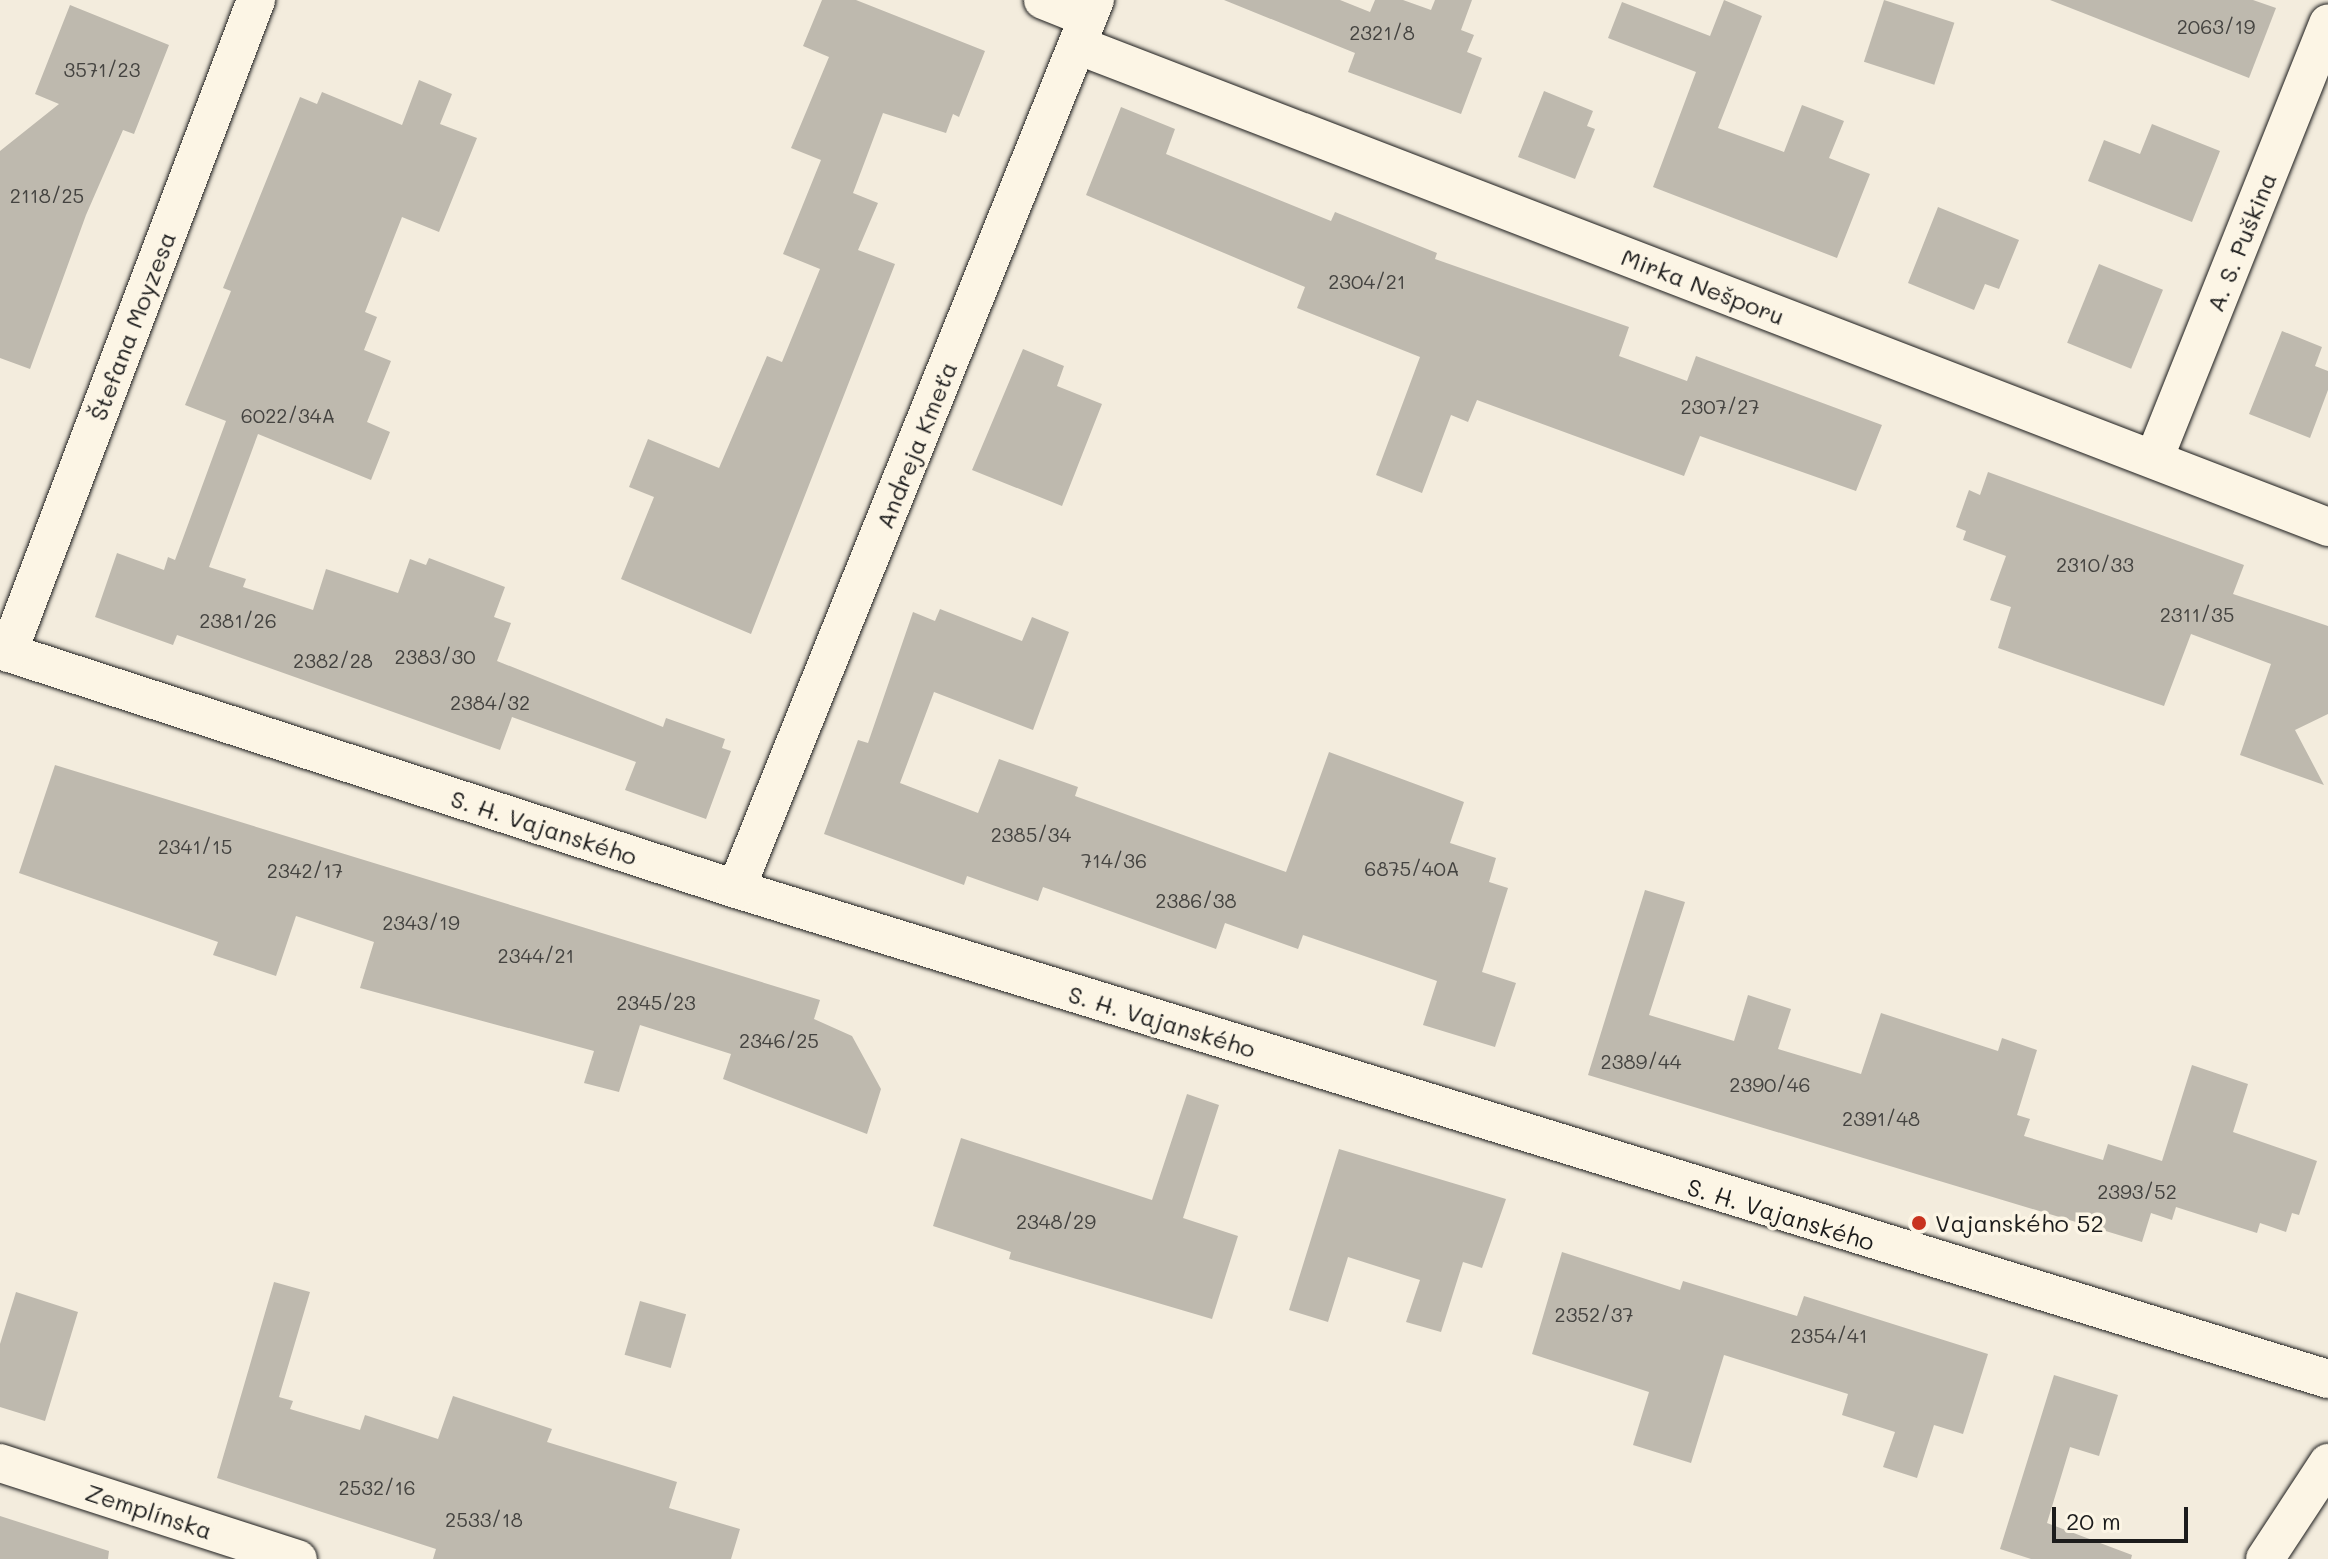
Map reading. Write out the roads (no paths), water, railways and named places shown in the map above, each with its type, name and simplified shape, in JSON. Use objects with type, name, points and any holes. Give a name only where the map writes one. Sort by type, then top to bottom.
[{"type":"street","name":"Štefana Moyzesa","points":[[4,652],[256,0]]},
{"type":"street","name":"Mirka Nešporu","points":[[1043,0],[1087,21],[2154,459],[2328,527]]},
{"type":"street","name":"Andreja Kmeťa","points":[[736,889],[1087,21]]},
{"type":"street","name":"A. S. Puškina","points":[[2154,459],[2328,24]]},
{"type":"street","name":"S. H. Vajanského","points":[[4,652],[736,889],[2328,1379]]},
{"type":"street","name":"Zemplínska","points":[[0,1463],[298,1559]]},
{"type":"street","points":[[2265,1559],[2328,1463]]},
{"type":"place","name":"Vajanského 52","points":[[1919,1223]]}]
